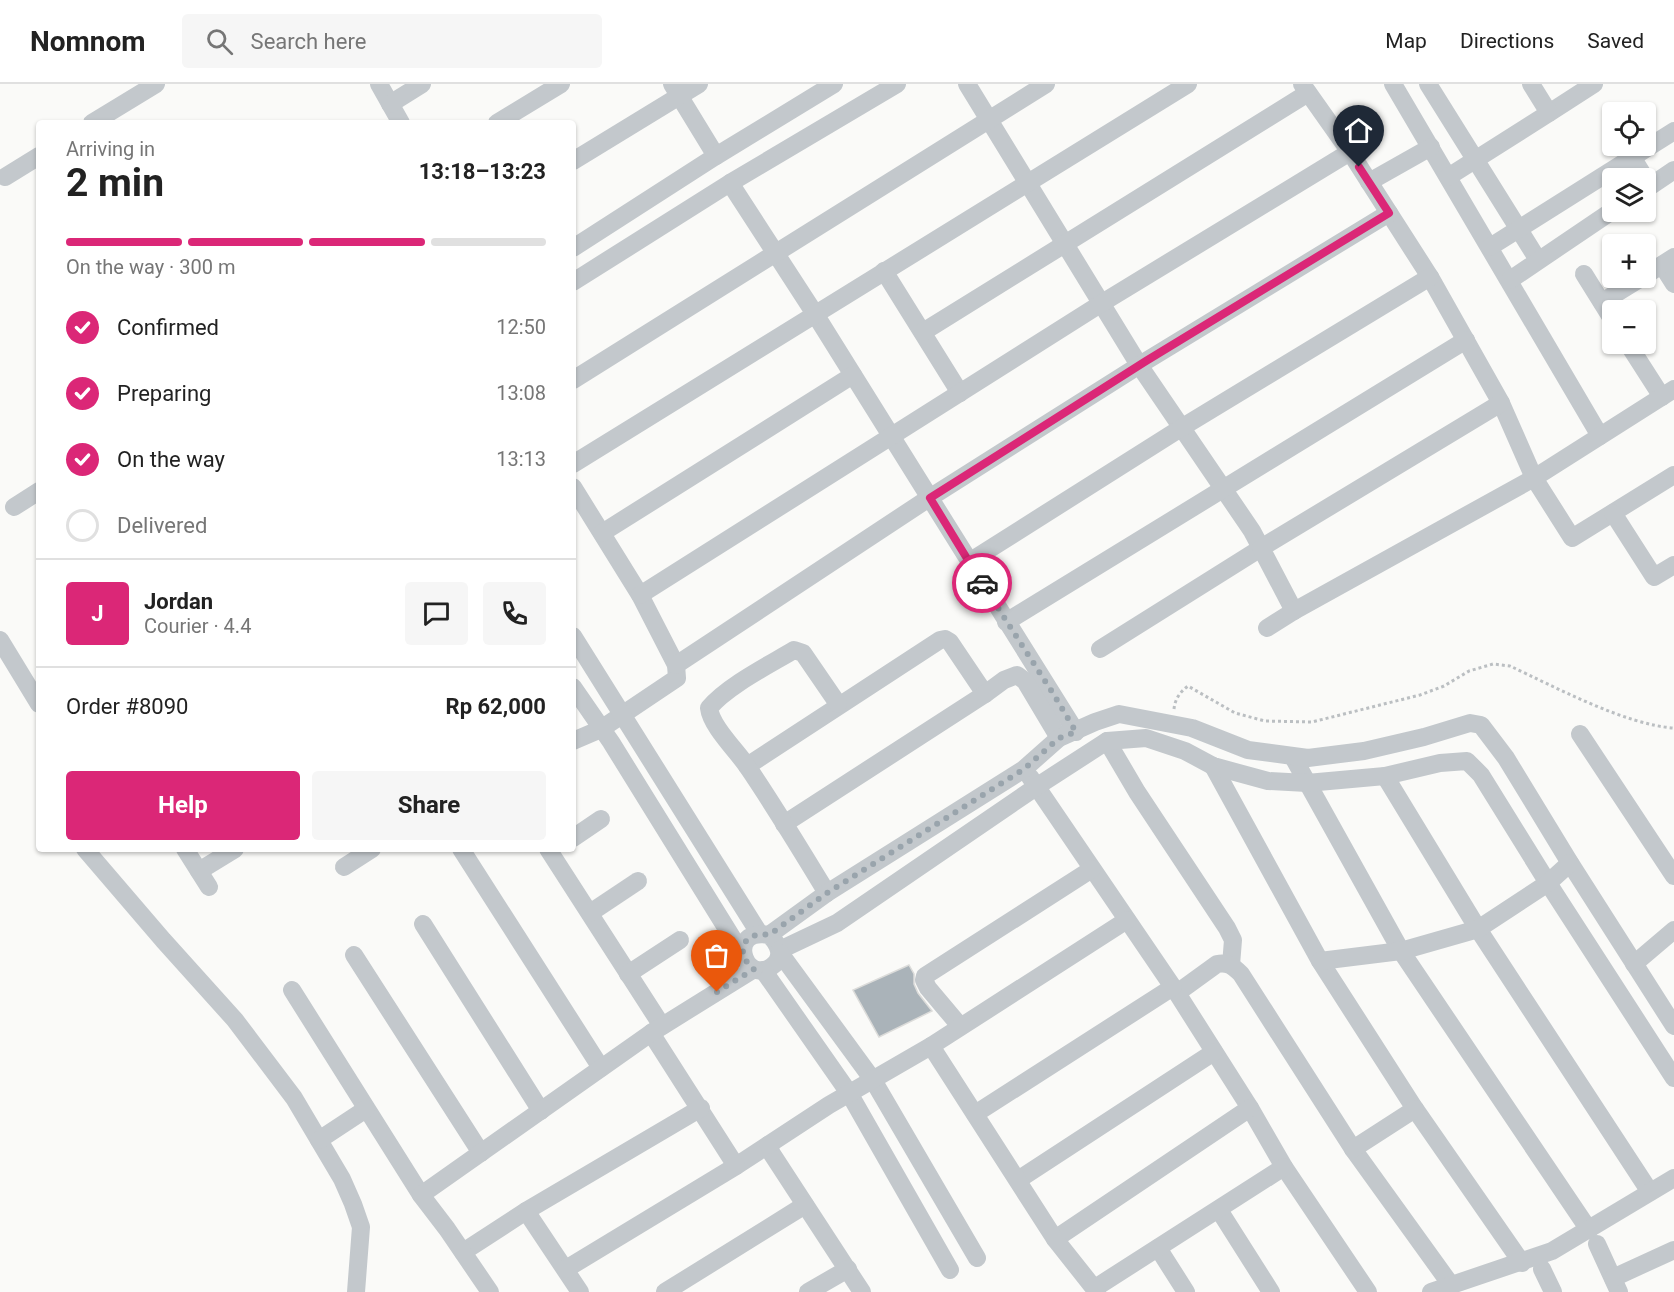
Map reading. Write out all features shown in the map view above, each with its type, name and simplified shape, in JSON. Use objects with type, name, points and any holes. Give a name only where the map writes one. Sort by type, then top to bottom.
[{"type":"street","points":[[97,120],[155,84]]},
{"type":"street","points":[[379,84],[399,120]]},
{"type":"street","points":[[390,104],[422,84]]},
{"type":"street","points":[[503,120],[561,84]]},
{"type":"street","points":[[576,159],[676,90],[699,84]]},
{"type":"street","points":[[576,246],[834,84]]},
{"type":"street","points":[[576,280],[730,183],[897,84]]},
{"type":"street","points":[[967,84],[1138,365],[1252,531],[1294,611]]},
{"type":"street","points":[[576,378],[1046,84]]},
{"type":"street","points":[[576,462],[1188,84]]},
{"type":"street","points":[[1393,84],[1600,436]]},
{"type":"street","points":[[1428,84],[1538,260]]},
{"type":"street","points":[[1531,84],[1549,113]]},
{"type":"street","points":[[1449,177],[1594,84]]},
{"type":"street","points":[[923,332],[1066,244],[1305,89],[1350,152],[1430,277],[1501,403],[1534,478],[1572,538],[1674,475]]},
{"type":"street","points":[[676,90],[716,156]]},
{"type":"street","points":[[1490,246],[1674,131]]},
{"type":"street","points":[[1369,182],[1431,147]]},
{"type":"street","points":[[640,596],[1102,303],[1350,152]]},
{"type":"street","points":[[1632,157],[1638,168]]},
{"type":"street","points":[[5,177],[36,158]]},
{"type":"street","points":[[1656,178],[1674,170]]},
{"type":"street","points":[[730,183],[1054,695],[1067,735]]},
{"type":"street","points":[[676,665],[1138,365],[1389,213]]},
{"type":"street","points":[[1510,280],[1602,218]]},
{"type":"street","points":[[1668,261],[1674,284]]},
{"type":"street","points":[[884,271],[960,393]]},
{"type":"street","points":[[1584,274],[1602,302]]},
{"type":"street","points":[[969,562],[1181,428],[1430,277]]},
{"type":"street","points":[[1605,300],[1625,288]]},
{"type":"street","points":[[1006,622],[1466,340]]},
{"type":"street","points":[[1267,628],[1534,478],[1668,393],[1636,354]]},
{"type":"street","points":[[602,533],[853,375]]},
{"type":"street","points":[[1100,650],[1261,548],[1501,403]]},
{"type":"street","points":[[576,492],[640,596],[676,665],[677,678],[627,721],[606,735],[576,740]]},
{"type":"street","points":[[14,507],[36,493]]},
{"type":"street","points":[[1613,513],[1654,577],[1674,565]]},
{"type":"street","points":[[747,766],[838,704],[870,687],[940,640],[945,639],[950,642],[985,694]]},
{"type":"street","points":[[0,640],[36,699]]},
{"type":"street","points":[[576,641],[764,934],[777,942],[780,952],[873,1080],[977,1258]]},
{"type":"street","points":[[827,893],[747,766],[716,724],[709,708],[718,698],[794,650],[800,650],[838,704]]},
{"type":"street","points":[[784,824],[1004,680],[1017,675],[1022,677],[1067,735]]},
{"type":"street","points":[[576,691],[624,762],[753,965],[818,1048],[849,1093],[950,1269]]},
{"type":"street","points":[[753,965],[744,945],[750,937],[764,934],[1024,769],[1067,735],[1095,722],[1119,714],[1192,728],[1248,750],[1308,758],[1364,751],[1470,723],[1482,725],[1506,758],[1570,864],[1674,1026]]},
{"type":"street","points":[[1580,734],[1674,876]]},
{"type":"street","points":[[421,1195],[601,1068],[753,965],[771,967],[777,961],[780,952],[837,923],[1107,741],[1146,738],[1185,751],[1213,766],[1268,781],[1307,783],[1385,776],[1440,763],[1467,761],[1482,775],[1548,883],[1674,1078]]},
{"type":"street","points":[[1107,741],[1137,792],[1227,928],[1233,940],[1231,965]]},
{"type":"street","points":[[1293,757],[1401,951],[1593,1237],[1616,1285],[1674,1250]]},
{"type":"street","points":[[1213,766],[1320,961],[1415,1109],[1522,1263]]},
{"type":"street","points":[[1024,769],[1175,990],[1250,1108],[1284,1167],[1368,1292]]},
{"type":"street","points":[[1385,776],[1478,929],[1650,1192]]},
{"type":"street","points":[[576,836],[601,819]]},
{"type":"street","points":[[88,852],[235,1020],[294,1098],[342,1179],[361,1227],[356,1292]]},
{"type":"street","points":[[187,852],[204,879],[231,852]]},
{"type":"street","points":[[344,867],[367,852]]},
{"type":"street","points":[[463,852],[601,1068]]},
{"type":"street","points":[[553,852],[628,974],[656,1030],[736,1166]]},
{"type":"street","points":[[1320,961],[1401,951],[1478,929],[1548,883],[1570,864]]},
{"type":"street","points":[[960,1026],[928,988],[924,980],[925,976],[1092,869]]},
{"type":"street","points":[[590,913],[638,881]]},
{"type":"street","points":[[566,1269],[736,1166],[849,1093],[931,1046],[1127,920]]},
{"type":"street","points":[[423,924],[541,1111]]},
{"type":"street","points":[[1634,964],[1674,930]]},
{"type":"street","points":[[628,974],[680,940]]},
{"type":"street","points":[[354,955],[481,1153]]},
{"type":"street","points":[[975,1114],[1217,964],[1231,965],[1241,974],[1353,1149],[1451,1285]]},
{"type":"street","points":[[292,990],[421,1195],[490,1292]]},
{"type":"street","points":[[818,1048],[839,1034]]},
{"type":"street","points":[[931,1046],[1055,1239],[1096,1290],[1284,1167]]},
{"type":"street","points":[[1018,1180],[1214,1052]]},
{"type":"street","points":[[463,1252],[526,1211],[701,1108]]},
{"type":"street","points":[[1055,1239],[1250,1108]]},
{"type":"street","points":[[319,1140],[366,1109]]},
{"type":"street","points":[[1353,1149],[1415,1109]]},
{"type":"street","points":[[768,1145],[862,1292]]},
{"type":"street","points":[[1431,1292],[1593,1237],[1650,1192],[1674,1178]]},
{"type":"street","points":[[665,1292],[806,1205]]},
{"type":"street","points":[[1219,1210],[1272,1292]]},
{"type":"street","points":[[526,1211],[580,1292]]},
{"type":"street","points":[[1158,1248],[1186,1292]]},
{"type":"street","points":[[808,1292],[848,1269]]},
{"type":"street","points":[[1542,1269],[1552,1292]]},
{"type":"path","points":[[1173,724],[1175,702],[1182,690],[1188,686],[1235,713],[1265,721],[1312,722],[1420,695],[1492,664],[1510,666],[1620,715],[1660,727],[1674,728]]},
{"type":"building","points":[[909,965],[914,974],[914,984],[918,993],[932,1011],[879,1037],[853,990]]},
{"type":"way so far","points":[[717,992],[754,969],[743,955],[744,945],[750,937],[759,933],[769,935],[827,893],[1024,769],[1059,738],[1076,732],[982,583]]},
{"type":"route","points":[[982,583],[930,498],[1146,361],[1389,213],[1359,167]]}]
